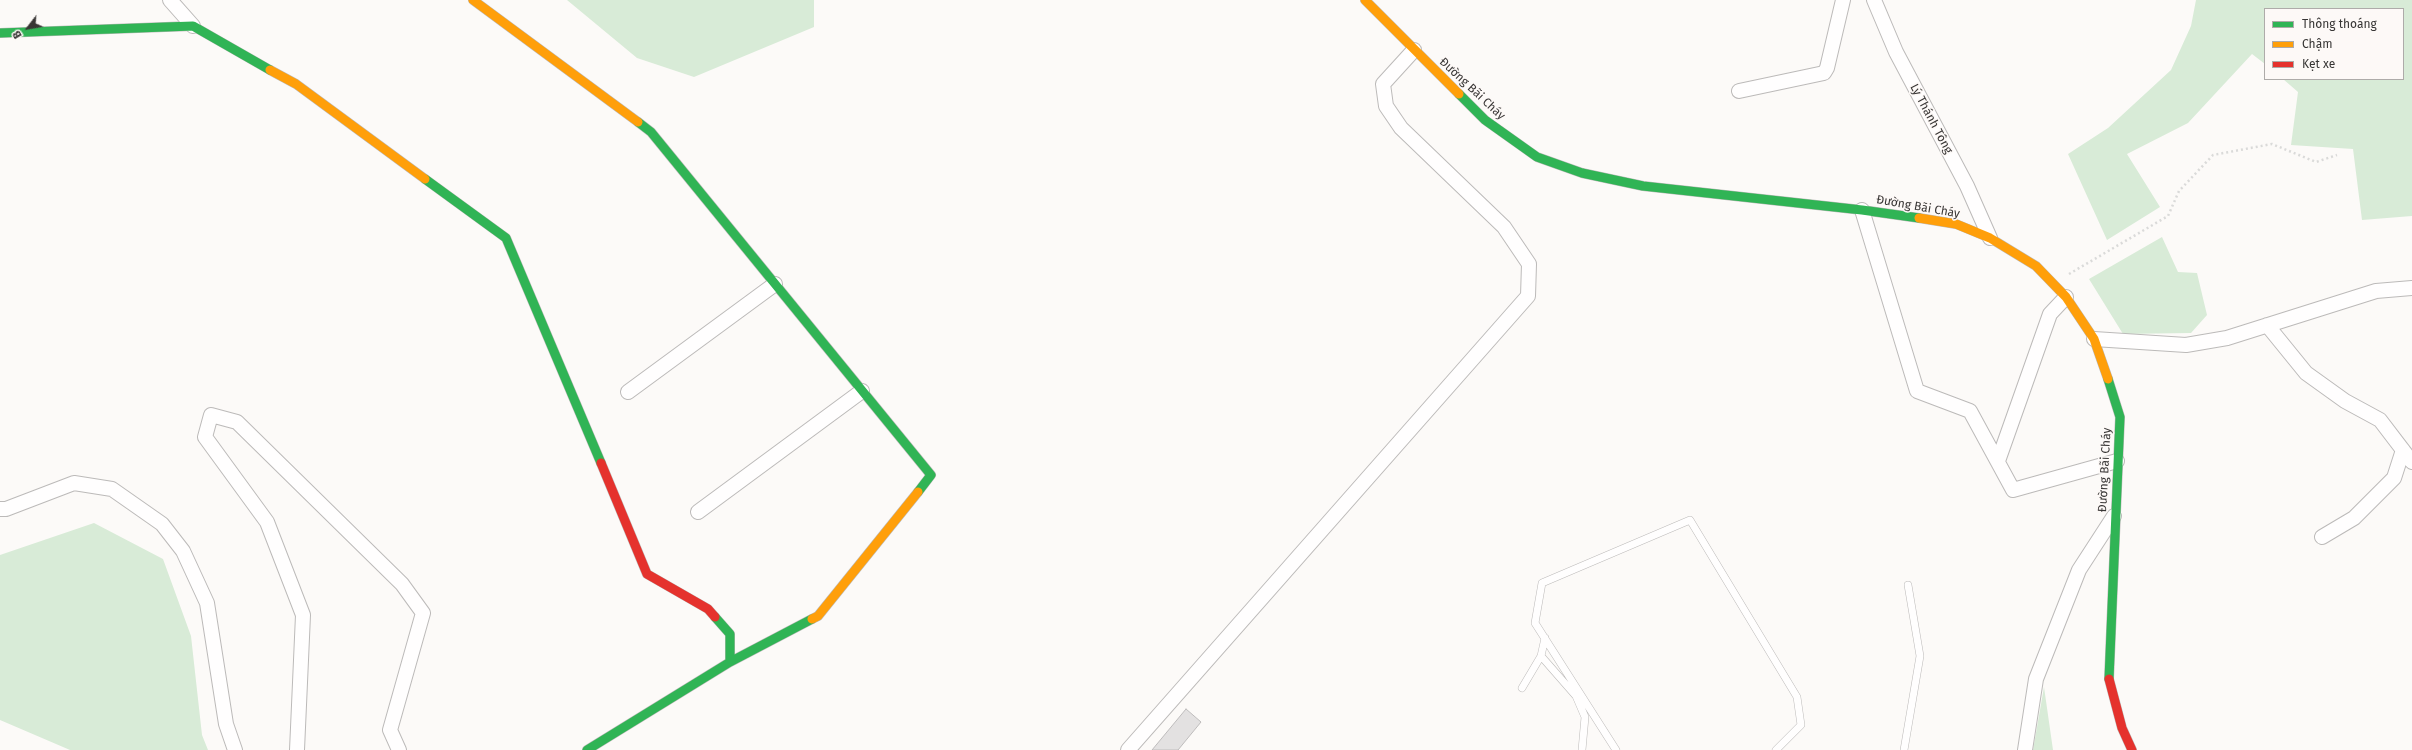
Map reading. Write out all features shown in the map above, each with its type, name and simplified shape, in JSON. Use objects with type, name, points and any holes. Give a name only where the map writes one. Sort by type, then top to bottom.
[{"type":"street","points":[[170,0],[193,26],[296,84],[506,238],[647,574],[708,609],[730,634],[730,662]]},
{"type":"street","points":[[473,0],[650,132],[931,475],[818,616],[730,662],[587,750]]},
{"type":"street","name":"Đường Bãi Cháy","points":[[1365,0],[1485,120],[1537,157],[1544,160],[1582,173],[1643,186],[1862,210],[1956,224],[1990,238],[2036,266],[2066,297],[2094,339],[2102,359],[2120,417],[2114,516],[2109,677],[2122,728],[2132,750]]},
{"type":"street","points":[[1739,91],[1824,72],[1827,68],[1843,0]]},
{"type":"street","name":"Lý Thánh Tông","points":[[1874,0],[1896,52],[1967,186],[1990,238]]},
{"type":"street","points":[[0,33],[193,26]]},
{"type":"street","points":[[1128,750],[1528,296],[1530,264],[1504,227],[1401,128],[1386,106],[1383,84],[1414,50]]},
{"type":"street","points":[[1862,210],[1917,391],[1970,411],[2014,490],[2117,462]]},
{"type":"street","points":[[628,392],[775,284]]},
{"type":"street","points":[[2094,339],[2186,345],[2227,338],[2376,291],[2412,288]]},
{"type":"street","points":[[1998,461],[2050,314],[2066,297]]},
{"type":"street","points":[[2267,325],[2306,373],[2345,401],[2380,420],[2412,462]]},
{"type":"street","points":[[698,512],[862,391]]},
{"type":"street","points":[[297,750],[303,615],[267,522],[205,437],[211,415],[237,422],[402,584],[423,613],[390,730],[399,750]]},
{"type":"street","points":[[2322,537],[2354,518],[2394,478],[2403,450]]},
{"type":"street","points":[[0,509],[6,509],[74,483],[112,489],[162,524],[184,551],[207,603],[226,724],[235,750]]},
{"type":"street","points":[[2025,750],[2036,679],[2079,570],[2114,516]]},
{"type":"lane","points":[[1616,750],[1535,622],[1542,583],[1690,520],[1797,697],[1801,725],[1776,750]]},
{"type":"lane","points":[[1904,750],[1920,656],[1908,585]]},
{"type":"lane","points":[[1522,688],[1541,656],[1544,638]]},
{"type":"lane","points":[[1541,656],[1576,696],[1585,717],[1582,750]]},
{"type":"path","points":[[2055,285],[2078,267],[2168,216],[2179,191],[2213,155],[2272,144],[2316,162],[2337,155]]},
{"type":"green space","points":[[567,0],[814,0],[814,27],[694,77],[637,58]]},
{"type":"green space","points":[[2196,0],[2412,0],[2412,216],[2362,220],[2353,149],[2291,145],[2298,92],[2284,80],[2404,80],[2404,8],[2264,8],[2264,63],[2252,54],[2188,123],[2127,154],[2160,207],[2107,240],[2068,154],[2108,128],[2171,70],[2191,26]]},
{"type":"green space","points":[[2162,237],[2178,272],[2197,273],[2207,315],[2191,333],[2123,334],[2089,279]]},
{"type":"green space","points":[[94,523],[163,559],[191,636],[202,735],[208,750],[70,750],[0,720],[0,555]]},
{"type":"green space","points":[[2044,687],[2053,750],[2033,750]]},
{"type":"building","points":[[1186,709],[1201,722],[1178,750],[1152,750]]},
{"type":"traffic: fast","points":[[0,33],[193,26],[270,70]]},
{"type":"traffic: fast","points":[[1459,94],[1485,120],[1537,157],[1582,173],[1643,186],[1862,210],[1919,218]]},
{"type":"traffic: fast","points":[[638,122],[651,132],[931,475],[918,492]]},
{"type":"traffic: fast","points":[[425,179],[506,238],[601,463]]},
{"type":"traffic: fast","points":[[2108,379],[2120,417],[2109,679]]},
{"type":"traffic: fast","points":[[587,750],[730,662],[730,634],[715,617]]},
{"type":"traffic: fast","points":[[730,662],[812,619]]},
{"type":"traffic: slow","points":[[473,0],[638,122]]},
{"type":"traffic: slow","points":[[1365,0],[1459,94]]},
{"type":"traffic: slow","points":[[270,70],[296,84],[425,179]]},
{"type":"traffic: slow","points":[[1919,218],[1956,224],[1990,238],[2036,266],[2066,297],[2094,339],[2108,379]]},
{"type":"traffic: slow","points":[[812,619],[818,616],[918,492]]},
{"type":"traffic: jam","points":[[601,463],[647,574],[708,609],[715,617]]},
{"type":"traffic: jam","points":[[2109,679],[2122,728],[2132,750]]}]
